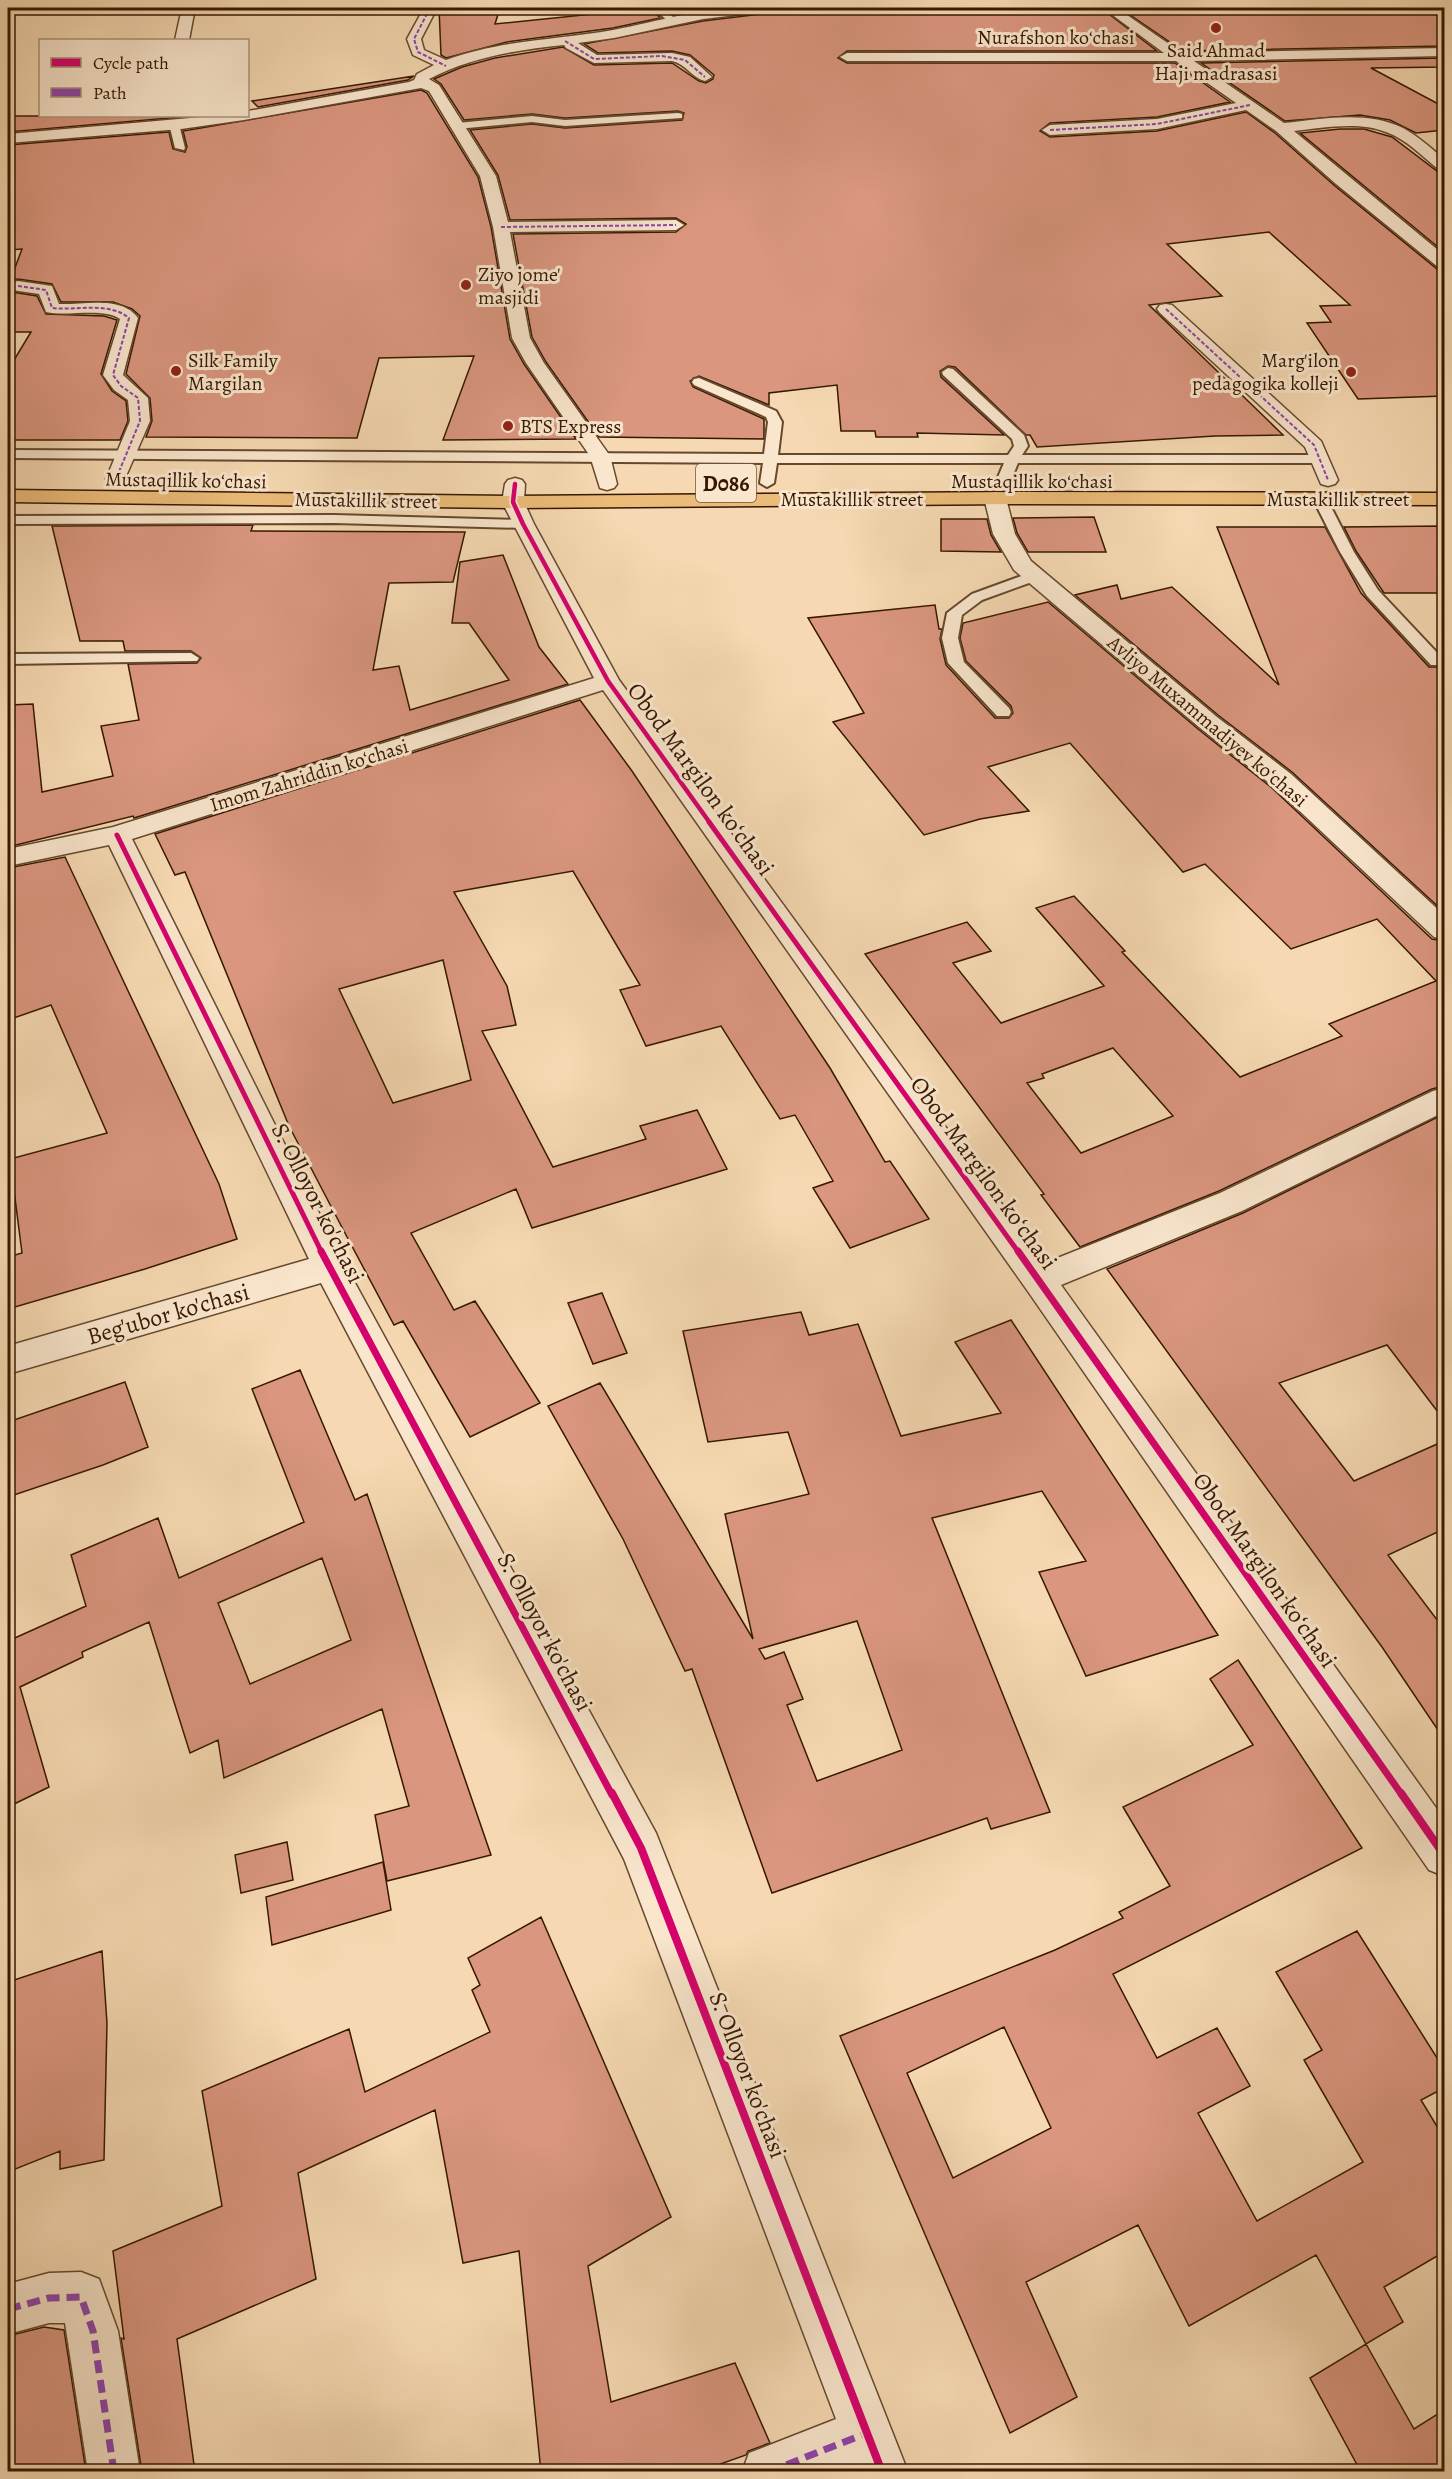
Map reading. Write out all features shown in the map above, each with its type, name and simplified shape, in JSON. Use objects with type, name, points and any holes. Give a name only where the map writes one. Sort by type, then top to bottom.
[{"type":"main road","name":"Mustaqillik koʻchasi","points":[[8,478],[116,479],[517,503],[607,484],[767,483],[999,490]]},
{"type":"main road","name":"D086","points":[[1324,489],[1444,479]]},
{"type":"main road","name":"Mustakillik street","points":[[8,496],[517,503],[999,490],[1324,489],[1444,499]]},
{"type":"street","points":[[182,39],[188,8]]},
{"type":"street","points":[[430,8],[414,39],[418,52],[446,66]]},
{"type":"street","points":[[249,114],[413,86],[421,82],[422,77],[472,57],[606,35],[673,21],[761,8]]},
{"type":"street","points":[[1109,8],[1281,128],[1342,181],[1444,262]]},
{"type":"street","points":[[565,41],[588,58],[594,59],[662,56],[685,60],[705,77]]},
{"type":"street","name":"Nurafshon koʻchasi","points":[[846,57],[1180,57],[1444,52]]},
{"type":"street","points":[[421,82],[434,88],[488,176],[501,227],[521,338],[535,363],[600,456],[607,484]]},
{"type":"street","points":[[1050,130],[1157,124],[1250,105]]},
{"type":"street","points":[[8,139],[223,117]]},
{"type":"street","points":[[1281,128],[1335,124],[1379,126],[1408,138],[1444,166]]},
{"type":"street","points":[[1408,138],[1435,136]]},
{"type":"street","points":[[501,227],[676,225]]},
{"type":"street","points":[[18,286],[46,290],[52,308],[62,310],[115,309],[124,311],[129,318],[113,375],[121,386],[138,398],[140,421],[116,479]]},
{"type":"street","points":[[1166,309],[1314,445],[1324,489]]},
{"type":"street","name":"Avliyo Muxammadiyev koʻchasi","points":[[999,490],[1004,534],[1022,565],[1208,722],[1282,780],[1444,930]]},
{"type":"street","name":"Obod Margilon koʻchasi","points":[[517,503],[608,681],[1040,1280],[1444,1855]]},
{"type":"street","name":"Imom Zahriddin koʻchasi","points":[[8,857],[117,835],[608,681]]},
{"type":"street","name":"S. Olloyor ko'chasi","points":[[117,835],[329,1267],[641,1848],[875,2452]]},
{"type":"street","points":[[1040,1280],[1231,1202],[1444,1099]]},
{"type":"street","name":"Beg'ubor ko'chasi","points":[[8,1360],[329,1267]]},
{"type":"street","points":[[8,2309],[49,2298],[81,2297],[93,2331],[114,2472]]},
{"type":"street","points":[[768,2472],[875,2452]]},
{"type":"lane","points":[[657,8],[673,21]]},
{"type":"lane","points":[[457,126],[532,119],[565,123],[678,116]]},
{"type":"lane","points":[[178,121],[180,148]]},
{"type":"lane","points":[[948,372],[1018,438],[1021,446],[999,490]]},
{"type":"lane","points":[[699,382],[771,414],[775,422],[767,483]]},
{"type":"lane","points":[[8,454],[1012,460],[1319,459]]},
{"type":"lane","points":[[1324,489],[1347,552],[1372,593],[1437,662]]},
{"type":"lane","points":[[8,520],[334,519],[517,503]]},
{"type":"lane","points":[[1003,712],[956,663],[950,638],[954,613],[977,597],[1035,576]]},
{"type":"lane","points":[[8,659],[190,658]]},
{"type":"building","points":[[439,8],[500,8],[495,24],[651,8],[660,18],[613,28],[507,42],[446,58],[441,55]]},
{"type":"building","points":[[770,8],[1101,8],[1157,51],[847,51],[838,58],[847,63],[1175,63],[1230,102],[1157,117],[1050,123],[1040,131],[1050,137],[1157,131],[1246,112],[1275,133],[1335,186],[1437,269],[1444,270],[1444,396],[1358,399],[1307,323],[1331,322],[1320,306],[1350,305],[1269,232],[1167,244],[1222,296],[1149,305],[1283,435],[1215,436],[1037,447],[1030,435],[1026,435],[955,367],[948,366],[940,371],[941,377],[1004,435],[917,433],[918,437],[876,437],[875,431],[841,431],[837,385],[769,393],[769,405],[699,376],[690,381],[693,387],[764,419],[764,439],[599,437],[546,362],[532,337],[513,234],[676,232],[686,224],[676,218],[510,220],[498,175],[470,130],[532,124],[565,128],[682,120],[684,113],[678,111],[565,118],[532,114],[464,120],[441,84],[434,79],[462,67],[495,58],[563,47],[594,65],[672,63],[699,81],[706,83],[713,79],[714,75],[690,55],[672,51],[598,53],[584,44],[703,21],[761,14]]},
{"type":"building","points":[[1120,8],[1425,8],[1436,15],[1444,11],[1444,46],[1183,51]]},
{"type":"building","points":[[1444,58],[1444,67],[1371,68],[1444,107],[1444,130],[1416,133],[1390,120],[1360,115],[1285,121],[1201,63]]},
{"type":"building","points":[[414,76],[408,80],[258,107],[252,101]]},
{"type":"building","points":[[421,90],[427,93],[478,177],[491,227],[510,339],[524,364],[576,439],[443,440],[474,356],[379,358],[357,438],[146,437],[152,421],[150,398],[126,374],[140,316],[132,309],[113,302],[61,302],[52,284],[18,279],[10,281],[22,249],[8,250],[8,145],[169,132],[173,149],[185,152],[187,147],[183,131]]},
{"type":"building","points":[[8,116],[181,117],[8,132]]},
{"type":"building","points":[[1364,129],[1392,137],[1437,171],[1444,173],[1444,252],[1300,133]]},
{"type":"building","points":[[8,288],[12,292],[37,296],[46,314],[104,316],[117,320],[101,374],[112,391],[126,401],[128,421],[120,440],[8,440],[8,370],[31,332],[8,332]]},
{"type":"building","points":[[1094,517],[1106,552],[1028,552],[1017,533],[1013,518]]},
{"type":"building","points":[[941,519],[987,519],[991,535],[1001,552],[941,551]]},
{"type":"building","points":[[253,525],[251,531],[465,532],[453,582],[389,583],[373,670],[399,666],[410,710],[509,680],[469,623],[452,623],[460,562],[503,555],[539,647],[568,684],[134,818],[133,816],[8,847],[8,705],[33,704],[42,792],[113,776],[101,726],[139,720],[128,664],[197,663],[201,658],[191,651],[125,651],[123,641],[80,641],[52,526]]},
{"type":"building","points":[[1444,526],[1444,593],[1384,593],[1356,551],[1344,527]]},
{"type":"building","points":[[1217,527],[1325,527],[1361,593],[1429,667],[1439,667],[1444,672],[1444,912],[1292,772],[1218,715],[1075,595],[1117,585],[1121,599],[1172,587],[1279,685]]},
{"type":"building","points":[[1048,602],[1198,729],[1272,788],[1432,939],[1444,941],[1444,1086],[1432,1089],[1219,1191],[1080,1247],[1041,1195],[1044,1194],[865,954],[967,922],[991,951],[953,963],[1001,1023],[1104,986],[1036,908],[1074,896],[1125,951],[1122,952],[1240,1077],[1342,1036],[1329,1024],[1436,981],[1377,919],[1291,949],[1205,864],[1183,872],[1070,743],[988,767],[1029,811],[980,819],[924,835],[833,722],[864,713],[808,618],[935,605],[939,629],[942,629],[940,639],[946,665],[995,718],[1009,718],[1013,713],[1011,706],[966,661],[960,638],[963,623]],"holes":[[[1113,1048],[1173,1116],[1081,1153],[1027,1083],[1044,1078],[1042,1074]]]},
{"type":"building","points":[[580,700],[632,771],[830,1068],[885,1162],[890,1161],[929,1219],[850,1248],[813,1188],[833,1181],[795,1115],[780,1119],[721,1026],[646,1046],[620,990],[640,985],[573,871],[454,892],[507,986],[516,1025],[482,1031],[553,1167],[646,1139],[640,1126],[697,1110],[727,1169],[532,1228],[516,1189],[411,1233],[454,1310],[475,1301],[540,1403],[470,1437],[403,1321],[394,1325],[289,1126],[185,872],[175,875],[155,834]],"holes":[[[443,960],[471,1080],[393,1103],[339,989]]]},
{"type":"building","points":[[65,857],[219,1184],[237,1239],[8,1309],[8,1257],[22,1253],[10,1159],[107,1133],[51,1005],[8,1020],[8,868]]},
{"type":"building","points":[[1444,1114],[1444,1420],[1387,1345],[1279,1383],[1354,1481],[1444,1441],[1444,1529],[1388,1555],[1444,1629],[1444,1739],[1382,1647],[1107,1269],[1243,1213]]},
{"type":"building","points":[[602,1293],[627,1353],[593,1364],[568,1303]]},
{"type":"building","points":[[801,1312],[809,1335],[858,1324],[901,1436],[1001,1413],[955,1342],[1011,1320],[1218,1635],[1086,1676],[1039,1572],[1086,1561],[1042,1491],[932,1518],[1050,1812],[991,1829],[987,1818],[772,1893],[692,1669],[685,1671],[623,1539],[548,1406],[600,1383],[753,1639],[725,1514],[809,1494],[788,1432],[708,1442],[683,1331]],"holes":[[[857,1621],[902,1750],[817,1781],[787,1705],[803,1699],[784,1652],[765,1659],[759,1649]]]},
{"type":"building","points":[[300,1370],[355,1500],[367,1494],[491,1855],[387,1881],[375,1815],[409,1806],[382,1709],[224,1778],[218,1740],[190,1753],[149,1622],[82,1652],[83,1657],[20,1687],[49,1787],[8,1807],[8,1641],[86,1606],[71,1555],[158,1518],[179,1578],[304,1522],[252,1389]],"holes":[[[322,1558],[351,1640],[250,1684],[218,1603]]]},
{"type":"building","points":[[125,1382],[148,1447],[103,1465],[8,1497],[8,1422]]},
{"type":"building","points":[[1238,1660],[1362,1848],[1113,1974],[1157,2058],[1217,2028],[1250,2086],[1198,2113],[1257,2221],[1363,2162],[1304,2060],[1322,2050],[1276,1972],[1357,1931],[1444,2069],[1444,2088],[1421,2100],[1444,2138],[1444,2252],[1384,2287],[1403,2322],[1366,2344],[1316,2255],[1189,2326],[1138,2225],[1026,2282],[1077,2397],[1010,2433],[840,2036],[1055,1950],[1123,1918],[1119,1912],[1170,1886],[1123,1807],[1253,1745],[1210,1679]],"holes":[[[1004,2027],[1051,2128],[953,2178],[907,2073]]]},
{"type":"building","points":[[287,1842],[293,1880],[241,1893],[235,1855]]},
{"type":"building","points":[[383,1862],[391,1910],[272,1945],[266,1897]]},
{"type":"building","points":[[541,1917],[671,2217],[588,2266],[611,2402],[735,2363],[770,2443],[748,2451],[746,2455],[698,2472],[541,2472],[519,2251],[463,2263],[435,2110],[298,2173],[316,2279],[177,2339],[195,2472],[142,2472],[121,2338],[124,2339],[113,2251],[222,2206],[202,2091],[349,2029],[365,2092],[490,2032],[472,1990],[480,1985],[468,1958]]},
{"type":"building","points":[[102,1951],[107,2023],[104,2160],[60,2169],[60,2151],[8,2172],[8,1982]]},
{"type":"building","points":[[44,2327],[64,2330],[86,2472],[8,2472],[8,2336]]},
{"type":"building","points":[[1366,2344],[1414,2429],[1444,2410],[1444,2472],[1361,2472],[1310,2378]]},
{"type":"marked path","points":[[430,8],[414,39],[418,52],[446,66]]},
{"type":"marked path","points":[[565,41],[594,59],[662,56],[685,60],[705,77]]},
{"type":"marked path","points":[[1050,130],[1157,124],[1250,105]]},
{"type":"marked path","points":[[501,227],[676,225]]},
{"type":"marked path","points":[[18,286],[46,290],[52,308],[114,310],[129,318],[113,375],[121,386],[138,398],[140,421],[116,479]]},
{"type":"marked path","points":[[1166,309],[1314,445],[1328,480]]},
{"type":"marked path","points":[[8,2309],[49,2298],[81,2297],[93,2331],[114,2472]]},
{"type":"marked path","points":[[768,2472],[867,2433]]},
{"type":"cycle path","points":[[515,484],[513,502],[523,524],[608,681],[1039,1280],[1444,1855]]},
{"type":"cycle path","points":[[117,835],[329,1267],[641,1848],[882,2472]]},
{"type":"place","name":"Said Ahmad Haji madrasasi","points":[[1216,28]]},
{"type":"place","name":"Ziyo jome' masjidi","points":[[466,285]]},
{"type":"place","name":"Silk Family Margilan","points":[[176,371]]},
{"type":"place","name":"Marg'ilon pedagogika kolleji","points":[[1351,372]]},
{"type":"place","name":"BTS Express","points":[[508,426]]}]
